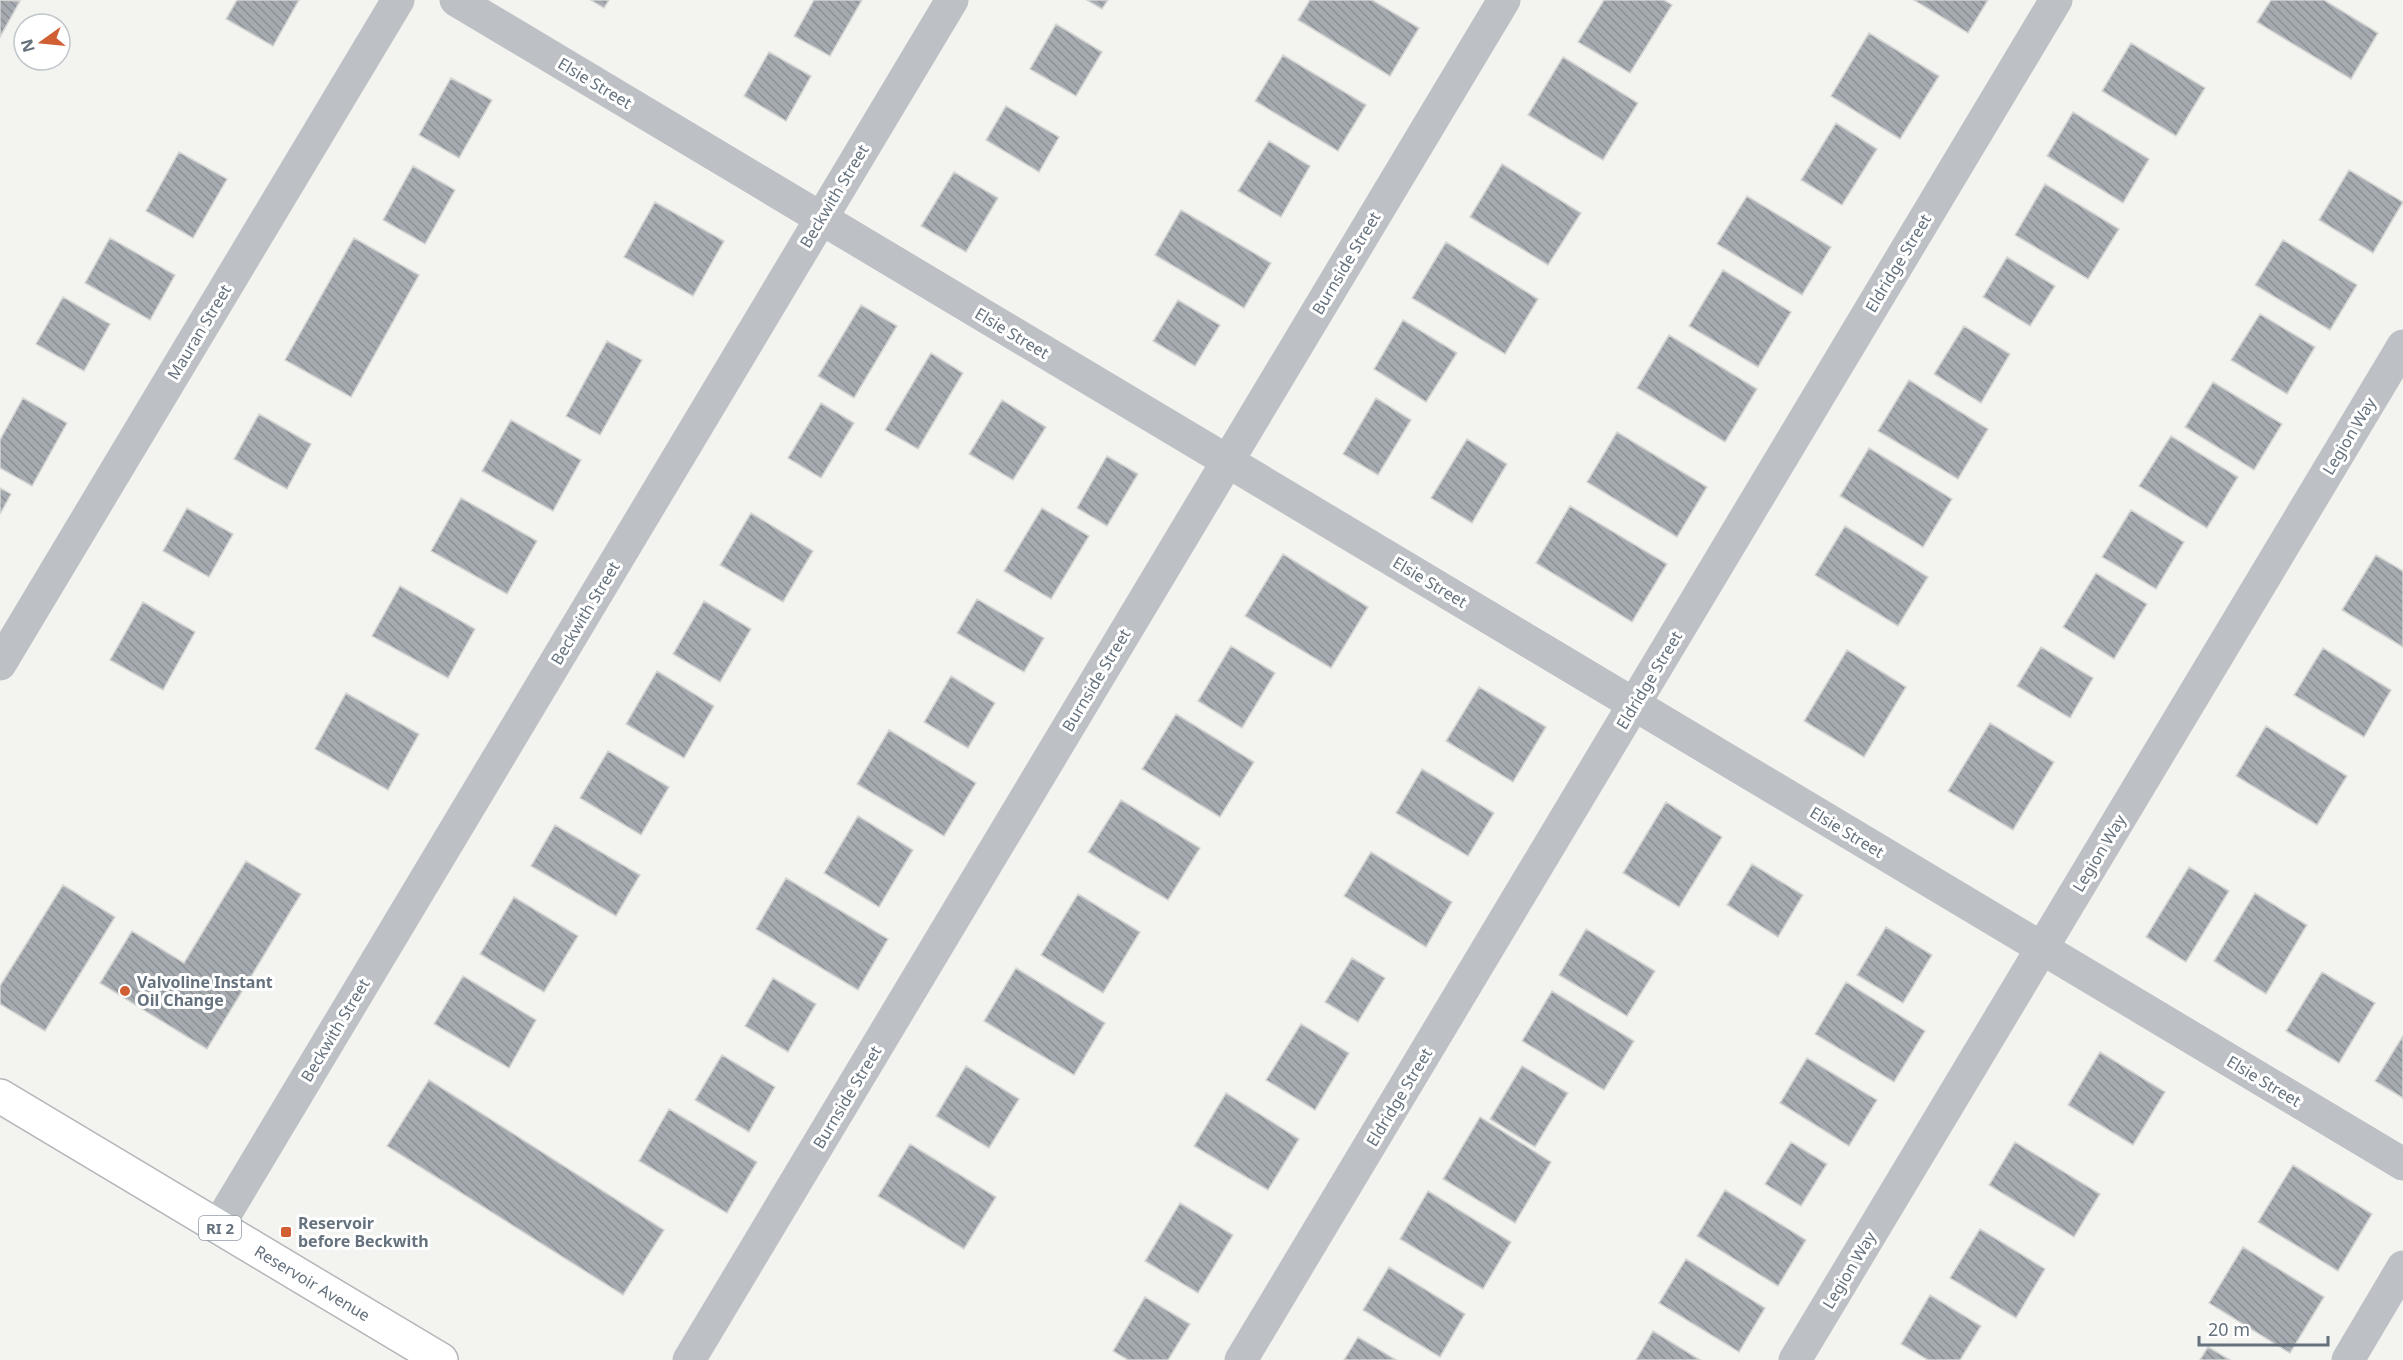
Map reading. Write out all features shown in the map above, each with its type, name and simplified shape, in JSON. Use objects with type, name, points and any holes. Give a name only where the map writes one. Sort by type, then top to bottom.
[{"type":"main road","name":"Reservoir Avenue","points":[[0,1096],[441,1360]]},
{"type":"street","name":"Mauran Street","points":[[0,664],[398,0]]},
{"type":"street","name":"Elsie Street","points":[[456,0],[2403,1164]]},
{"type":"street","name":"Beckwith Street","points":[[218,1226],[952,0]]},
{"type":"street","name":"Burnside Street","points":[[689,1360],[1504,0]]},
{"type":"street","name":"Eldridge Street","points":[[1241,1360],[2056,0]]},
{"type":"street","name":"Legion Way","points":[[1795,1360],[2403,346]]},
{"type":"street","points":[[2348,1360],[2403,1267]]},
{"type":"building","points":[[0,0],[20,1],[12,12],[0,37]]},
{"type":"building","points":[[237,0],[299,0],[273,46],[226,19]]},
{"type":"building","points":[[591,0],[609,0],[604,8]]},
{"type":"building","points":[[814,0],[862,0],[830,56],[794,36]]},
{"type":"building","points":[[1087,0],[1108,0],[1102,9]]},
{"type":"building","points":[[1310,0],[1372,0],[1419,28],[1390,76],[1298,20]]},
{"type":"building","points":[[1604,0],[1664,0],[1672,5],[1630,73],[1578,42]]},
{"type":"building","points":[[1914,0],[1988,0],[1968,33]]},
{"type":"building","points":[[2271,0],[2324,0],[2378,33],[2351,79],[2257,22]]},
{"type":"building","points":[[1056,24],[1102,52],[1076,96],[1030,69]]},
{"type":"building","points":[[1869,33],[1939,76],[1900,139],[1831,96]]},
{"type":"building","points":[[2131,43],[2205,88],[2176,136],[2102,91]]},
{"type":"building","points":[[769,52],[811,76],[786,121],[744,96]]},
{"type":"building","points":[[1283,55],[1366,105],[1338,151],[1255,101]]},
{"type":"building","points":[[1563,57],[1638,103],[1603,160],[1528,115]]},
{"type":"building","points":[[451,78],[492,100],[459,158],[419,135]]},
{"type":"building","points":[[1006,106],[1059,137],[1039,172],[986,140]]},
{"type":"building","points":[[2073,112],[2149,159],[2123,203],[2047,156]]},
{"type":"building","points":[[1836,123],[1877,149],[1842,205],[1801,180]]},
{"type":"building","points":[[1269,141],[1310,166],[1281,217],[1238,191]]},
{"type":"building","points":[[179,152],[227,179],[193,238],[146,211]]},
{"type":"building","points":[[1502,164],[1581,213],[1548,265],[1470,217]]},
{"type":"building","points":[[413,166],[455,190],[425,244],[383,220]]},
{"type":"building","points":[[2349,170],[2403,202],[2373,253],[2319,220]]},
{"type":"building","points":[[954,172],[998,198],[966,252],[921,226]]},
{"type":"building","points":[[2045,184],[2119,229],[2088,279],[2015,235]]},
{"type":"building","points":[[1747,196],[1831,247],[1802,295],[1717,244]]},
{"type":"building","points":[[655,202],[724,241],[693,296],[624,257]]},
{"type":"building","points":[[1181,210],[1271,263],[1244,308],[1155,255]]},
{"type":"building","points":[[110,238],[175,275],[150,320],[85,283]]},
{"type":"building","points":[[354,238],[419,275],[351,397],[285,360]]},
{"type":"building","points":[[2283,240],[2357,285],[2330,330],[2255,285]]},
{"type":"building","points":[[1446,242],[1538,299],[1505,354],[1412,298]]},
{"type":"building","points":[[2007,257],[2055,286],[2030,326],[1983,297]]},
{"type":"building","points":[[1723,270],[1791,312],[1758,367],[1689,326]]},
{"type":"building","points":[[63,297],[110,324],[84,371],[36,344]]},
{"type":"building","points":[[1178,300],[1220,325],[1195,366],[1153,341]]},
{"type":"building","points":[[861,305],[897,326],[854,398],[818,376]]},
{"type":"building","points":[[2260,314],[2315,347],[2287,394],[2231,360]]},
{"type":"building","points":[[1403,320],[1457,353],[1426,402],[1374,369]]},
{"type":"building","points":[[1964,326],[2010,354],[1981,403],[1934,374]]},
{"type":"building","points":[[1669,335],[1757,389],[1725,442],[1637,388]]},
{"type":"building","points":[[607,341],[642,360],[600,435],[566,416]]},
{"type":"building","points":[[931,353],[963,373],[918,449],[885,430]]},
{"type":"building","points":[[1909,380],[1988,429],[1958,479],[1878,431]]},
{"type":"building","points":[[2213,382],[2282,424],[2254,470],[2185,427]]},
{"type":"building","points":[[23,398],[67,423],[32,486],[0,468],[0,440]]},
{"type":"building","points":[[1376,398],[1411,420],[1378,475],[1343,454]]},
{"type":"building","points":[[1002,400],[1046,427],[1013,480],[969,454]]},
{"type":"building","points":[[821,403],[854,423],[821,478],[788,458]]},
{"type":"building","points":[[259,414],[311,444],[287,489],[234,459]]},
{"type":"building","points":[[511,420],[581,460],[553,511],[482,471]]},
{"type":"building","points":[[1617,432],[1707,487],[1677,537],[1587,482]]},
{"type":"building","points":[[2171,436],[2238,477],[2207,528],[2139,486]]},
{"type":"building","points":[[1467,439],[1507,464],[1472,523],[1431,498]]},
{"type":"building","points":[[1869,448],[1952,499],[1923,547],[1840,496]]},
{"type":"building","points":[[1107,456],[1138,474],[1107,526],[1077,508]]},
{"type":"building","points":[[0,488],[11,494],[0,514]]},
{"type":"building","points":[[461,498],[537,541],[507,594],[431,551]]},
{"type":"building","points":[[1570,506],[1667,564],[1632,622],[1536,563]]},
{"type":"building","points":[[187,508],[233,534],[209,577],[163,551]]},
{"type":"building","points":[[1042,508],[1089,536],[1051,599],[1004,571]]},
{"type":"building","points":[[2131,510],[2184,542],[2156,589],[2102,557]]},
{"type":"building","points":[[751,513],[813,551],[783,602],[720,565]]},
{"type":"building","points":[[1845,526],[1928,577],[1898,626],[1815,575]]},
{"type":"building","points":[[1283,554],[1368,607],[1331,668],[1245,616]]},
{"type":"building","points":[[2376,555],[2403,571],[2403,647],[2342,610]]},
{"type":"building","points":[[2096,573],[2147,604],[2114,659],[2063,627]]},
{"type":"building","points":[[400,586],[475,629],[448,678],[372,636]]},
{"type":"building","points":[[977,599],[1044,638],[1024,672],[957,633]]},
{"type":"building","points":[[704,601],[751,629],[720,682],[673,654]]},
{"type":"building","points":[[143,602],[195,632],[163,690],[110,660]]},
{"type":"building","points":[[1231,646],[1275,673],[1242,728],[1198,701]]},
{"type":"building","points":[[2041,647],[2093,678],[2070,718],[2017,686]]},
{"type":"building","points":[[2323,648],[2391,690],[2364,737],[2294,695]]},
{"type":"building","points":[[1847,650],[1906,687],[1864,757],[1804,721]]},
{"type":"building","points":[[657,671],[714,706],[684,758],[626,724]]},
{"type":"building","points":[[951,676],[995,703],[968,748],[924,722]]},
{"type":"building","points":[[1479,687],[1546,727],[1513,782],[1446,741]]},
{"type":"building","points":[[346,693],[419,734],[388,790],[315,749]]},
{"type":"building","points":[[1176,714],[1254,762],[1220,817],[1142,769]]},
{"type":"building","points":[[1990,723],[2054,762],[2013,830],[1948,791]]},
{"type":"building","points":[[2266,726],[2347,776],[2317,825],[2236,776]]},
{"type":"building","points":[[889,730],[976,783],[944,836],[857,784]]},
{"type":"building","points":[[608,751],[669,787],[641,835],[580,798]]},
{"type":"building","points":[[1422,769],[1494,813],[1468,856],[1396,813]]},
{"type":"building","points":[[1121,800],[1200,848],[1168,900],[1088,852]]},
{"type":"building","points":[[1666,802],[1722,837],[1679,907],[1623,873]]},
{"type":"building","points":[[858,816],[913,850],[879,907],[824,873]]},
{"type":"building","points":[[555,825],[640,875],[616,916],[531,866]]},
{"type":"building","points":[[1371,852],[1452,902],[1426,947],[1344,896]]},
{"type":"building","points":[[246,861],[301,894],[207,1049],[100,983],[132,931],[184,963]]},
{"type":"building","points":[[1752,864],[1803,895],[1778,937],[1727,905]]},
{"type":"building","points":[[2189,867],[2229,891],[2186,962],[2146,937]]},
{"type":"building","points":[[786,878],[888,939],[858,990],[756,929]]},
{"type":"building","points":[[63,885],[115,917],[45,1031],[0,1004],[0,986]]},
{"type":"building","points":[[2255,893],[2307,925],[2266,994],[2214,961]]},
{"type":"building","points":[[1078,894],[1140,932],[1103,993],[1041,955]]},
{"type":"building","points":[[514,897],[578,936],[544,992],[480,954]]},
{"type":"building","points":[[1886,927],[1932,955],[1903,1003],[1857,975]]},
{"type":"building","points":[[1586,929],[1655,971],[1627,1016],[1559,975]]},
{"type":"building","points":[[1352,958],[1385,978],[1358,1022],[1325,1002]]},
{"type":"building","points":[[1016,968],[1105,1023],[1074,1075],[984,1021]]},
{"type":"building","points":[[2322,972],[2375,1003],[2339,1063],[2286,1031]]},
{"type":"building","points":[[463,976],[536,1020],[509,1068],[434,1024]]},
{"type":"building","points":[[773,978],[816,1004],[788,1052],[745,1026]]},
{"type":"building","points":[[1846,982],[1925,1031],[1894,1082],[1815,1034]]},
{"type":"building","points":[[1552,991],[1634,1041],[1604,1090],[1522,1041]]},
{"type":"building","points":[[1301,1024],[1349,1053],[1315,1110],[1266,1080]]},
{"type":"building","points":[[2403,1036],[2403,1098],[2375,1081]]},
{"type":"building","points":[[2100,1052],[2165,1092],[2133,1145],[2068,1105]]},
{"type":"building","points":[[722,1055],[775,1087],[749,1132],[695,1100]]},
{"type":"building","points":[[1807,1058],[1877,1100],[1849,1146],[1780,1103]]},
{"type":"building","points":[[966,1066],[1019,1099],[989,1148],[936,1116]]},
{"type":"building","points":[[1522,1066],[1568,1093],[1535,1147],[1490,1119]]},
{"type":"building","points":[[429,1080],[664,1230],[623,1295],[387,1146]]},
{"type":"building","points":[[1226,1093],[1299,1139],[1268,1190],[1194,1146]]},
{"type":"building","points":[[669,1109],[757,1162],[727,1213],[639,1161]]},
{"type":"building","points":[[1480,1117],[1551,1162],[1515,1223],[1443,1179]]},
{"type":"building","points":[[1791,1142],[1827,1164],[1801,1206],[1765,1184]]},
{"type":"building","points":[[2015,1142],[2100,1194],[2074,1237],[1989,1185]]},
{"type":"building","points":[[910,1144],[996,1197],[964,1249],[878,1196]]},
{"type":"building","points":[[2293,1165],[2372,1214],[2338,1271],[2258,1222]]},
{"type":"building","points":[[1725,1190],[1806,1240],[1778,1286],[1697,1236]]},
{"type":"building","points":[[1428,1191],[1511,1242],[1483,1289],[1400,1239]]},
{"type":"building","points":[[1180,1203],[1233,1235],[1198,1293],[1145,1261]]},
{"type":"building","points":[[1980,1229],[2045,1269],[2016,1318],[1950,1278]]},
{"type":"building","points":[[2243,1247],[2324,1297],[2290,1353],[2209,1303]]},
{"type":"building","points":[[1686,1259],[1765,1308],[1739,1352],[1659,1303]]},
{"type":"building","points":[[1389,1267],[1465,1314],[1440,1357],[1363,1310]]},
{"type":"building","points":[[1930,1295],[1981,1326],[1960,1360],[1928,1360],[1901,1344]]},
{"type":"building","points":[[1145,1297],[1190,1324],[1168,1360],[1128,1360],[1113,1351]]},
{"type":"building","points":[[1653,1331],[1700,1360],[1636,1360]]},
{"type":"building","points":[[1358,1337],[1396,1360],[1344,1360]]},
{"type":"building","points":[[2208,1347],[2230,1360],[2200,1360]]},
{"type":"place","name":"Valvoline Instant Oil Change","points":[[125,991]]},
{"type":"place","name":"Reservoir before Beckwith","points":[[286,1232]]}]
